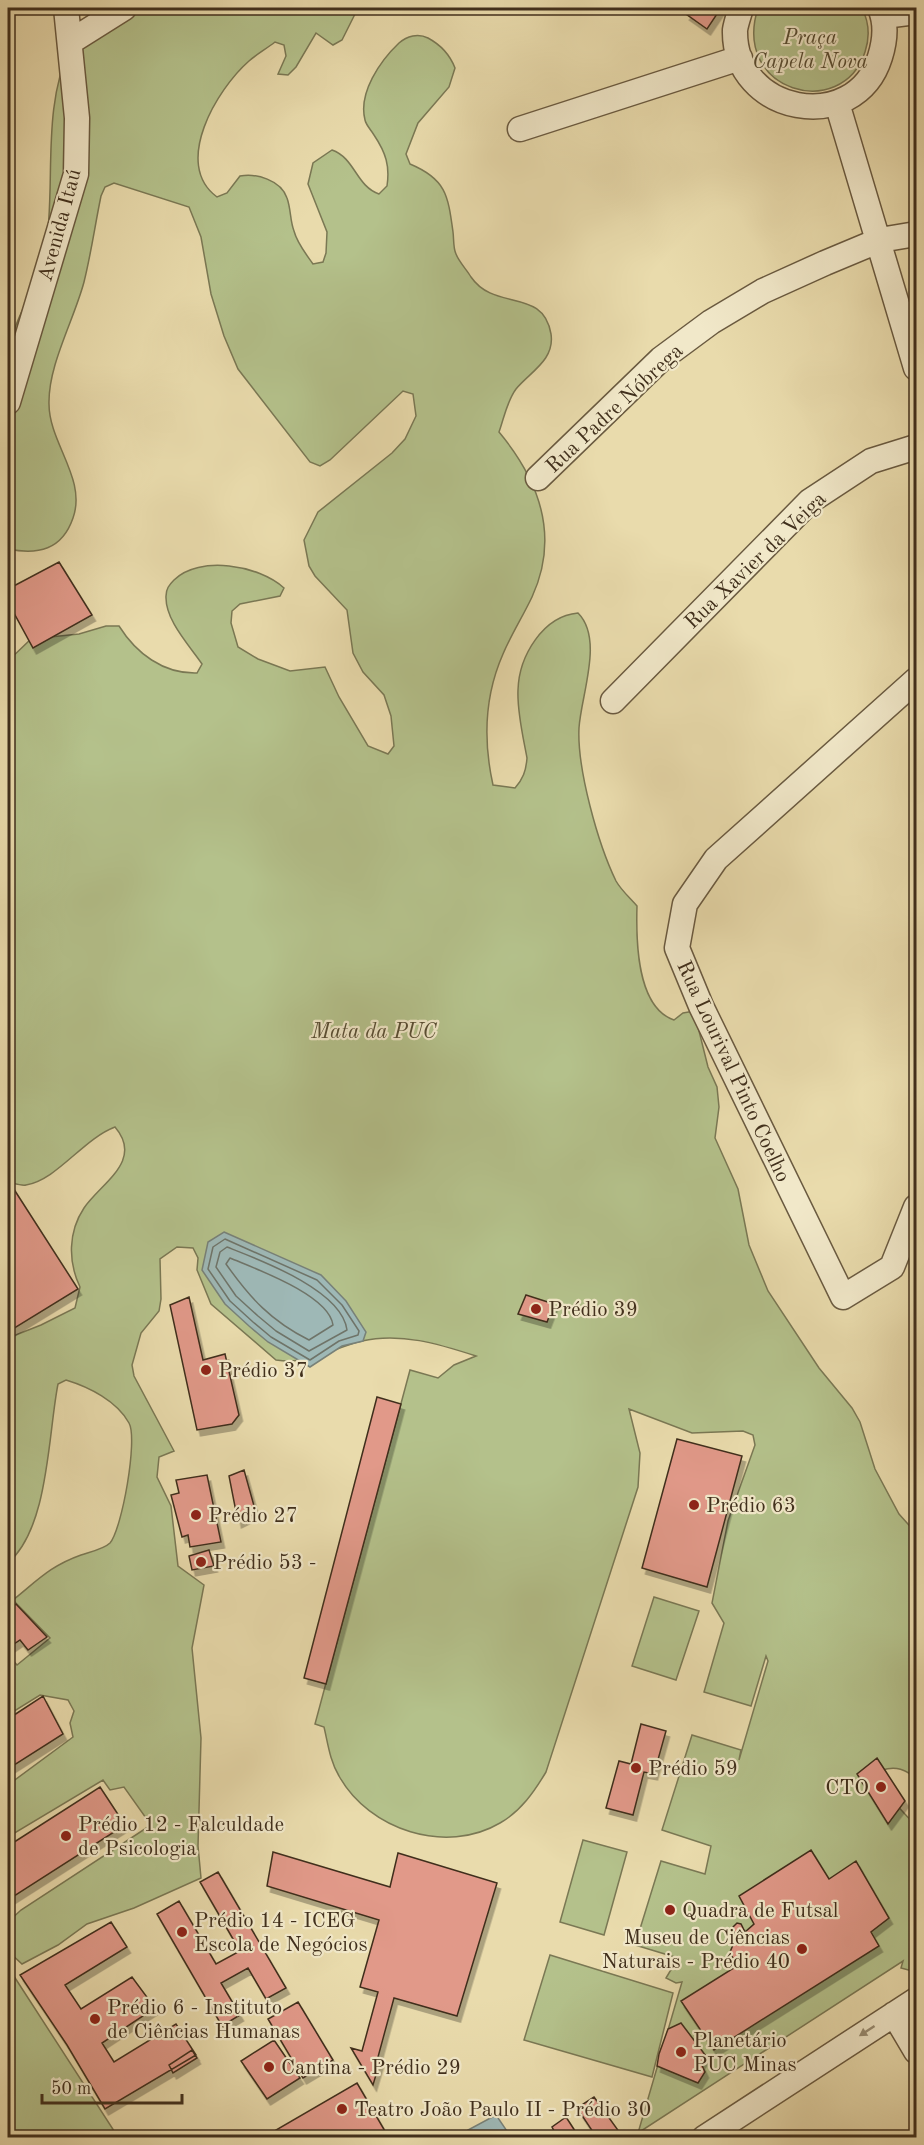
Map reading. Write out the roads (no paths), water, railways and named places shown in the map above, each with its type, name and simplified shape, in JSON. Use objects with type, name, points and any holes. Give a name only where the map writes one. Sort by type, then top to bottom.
[{"type":"street","name":"Avenida Itaú","points":[[8,402],[15,351],[76,174],[77,118],[66,8]]},
{"type":"street","points":[[70,42],[124,8]]},
{"type":"street","points":[[741,8],[735,30],[740,58],[751,79],[768,94],[790,105],[813,108],[837,103],[860,89],[877,68],[885,43],[882,12],[916,12]]},
{"type":"street","points":[[520,129],[740,58]]},
{"type":"street","points":[[837,103],[916,368]]},
{"type":"street","name":"Rua Padre Nóbrega","points":[[538,478],[661,359],[711,322],[763,291],[879,240],[916,234]]},
{"type":"street","name":"Rua Xavier da Veiga","points":[[613,701],[810,501],[871,460],[916,447]]},
{"type":"street","name":"Rua Lourival Pinto Coelho","points":[[916,680],[716,859],[685,904],[677,948],[706,1016],[843,1297],[892,1267],[916,1207]]},
{"type":"street","points":[[704,2138],[916,2000]]},
{"type":"street","points":[[894,2014],[916,2051]]},
{"type":"water","points":[[224,1232],[321,1275],[346,1301],[366,1332],[363,1341],[342,1346],[310,1367],[268,1342],[225,1304],[202,1270],[208,1242]]},
{"type":"water","points":[[496,2115],[511,2137],[473,2137],[468,2130]]},
{"type":"place","name":"Prédio 39","points":[[536,1309]]},
{"type":"place","name":"Prédio 37","points":[[206,1370]]},
{"type":"place","name":"Prédio 63","points":[[694,1505]]},
{"type":"place","name":"Prédio 27","points":[[196,1515]]},
{"type":"place","name":"Prédio 53 -","points":[[201,1562]]},
{"type":"place","name":"Prédio 59","points":[[636,1768]]},
{"type":"place","name":"CTO","points":[[881,1787]]},
{"type":"place","name":"Prédio 12 - Falculdade de Psicologia","points":[[66,1836]]},
{"type":"place","name":"Quadra de Futsal","points":[[670,1910]]},
{"type":"place","name":"Prédio 14 - ICEG Escola de Negócios","points":[[182,1932]]},
{"type":"place","name":"Museu de Ciências Naturais - Prédio 40","points":[[802,1949]]},
{"type":"place","name":"Prédio 6 - Instituto de Ciências Humanas","points":[[95,2019]]},
{"type":"place","name":"Planetário PUC Minas","points":[[681,2052]]},
{"type":"place","name":"Cantina - Prédio 29","points":[[269,2067]]},
{"type":"place","name":"Teatro João Paulo II - Prédio 30","points":[[342,2109]]},
{"type":"park label","name":"Praça Capela Nova","points":[[810,49]]},
{"type":"park label","name":"Mata da PUC","points":[[374,1031]]}]
